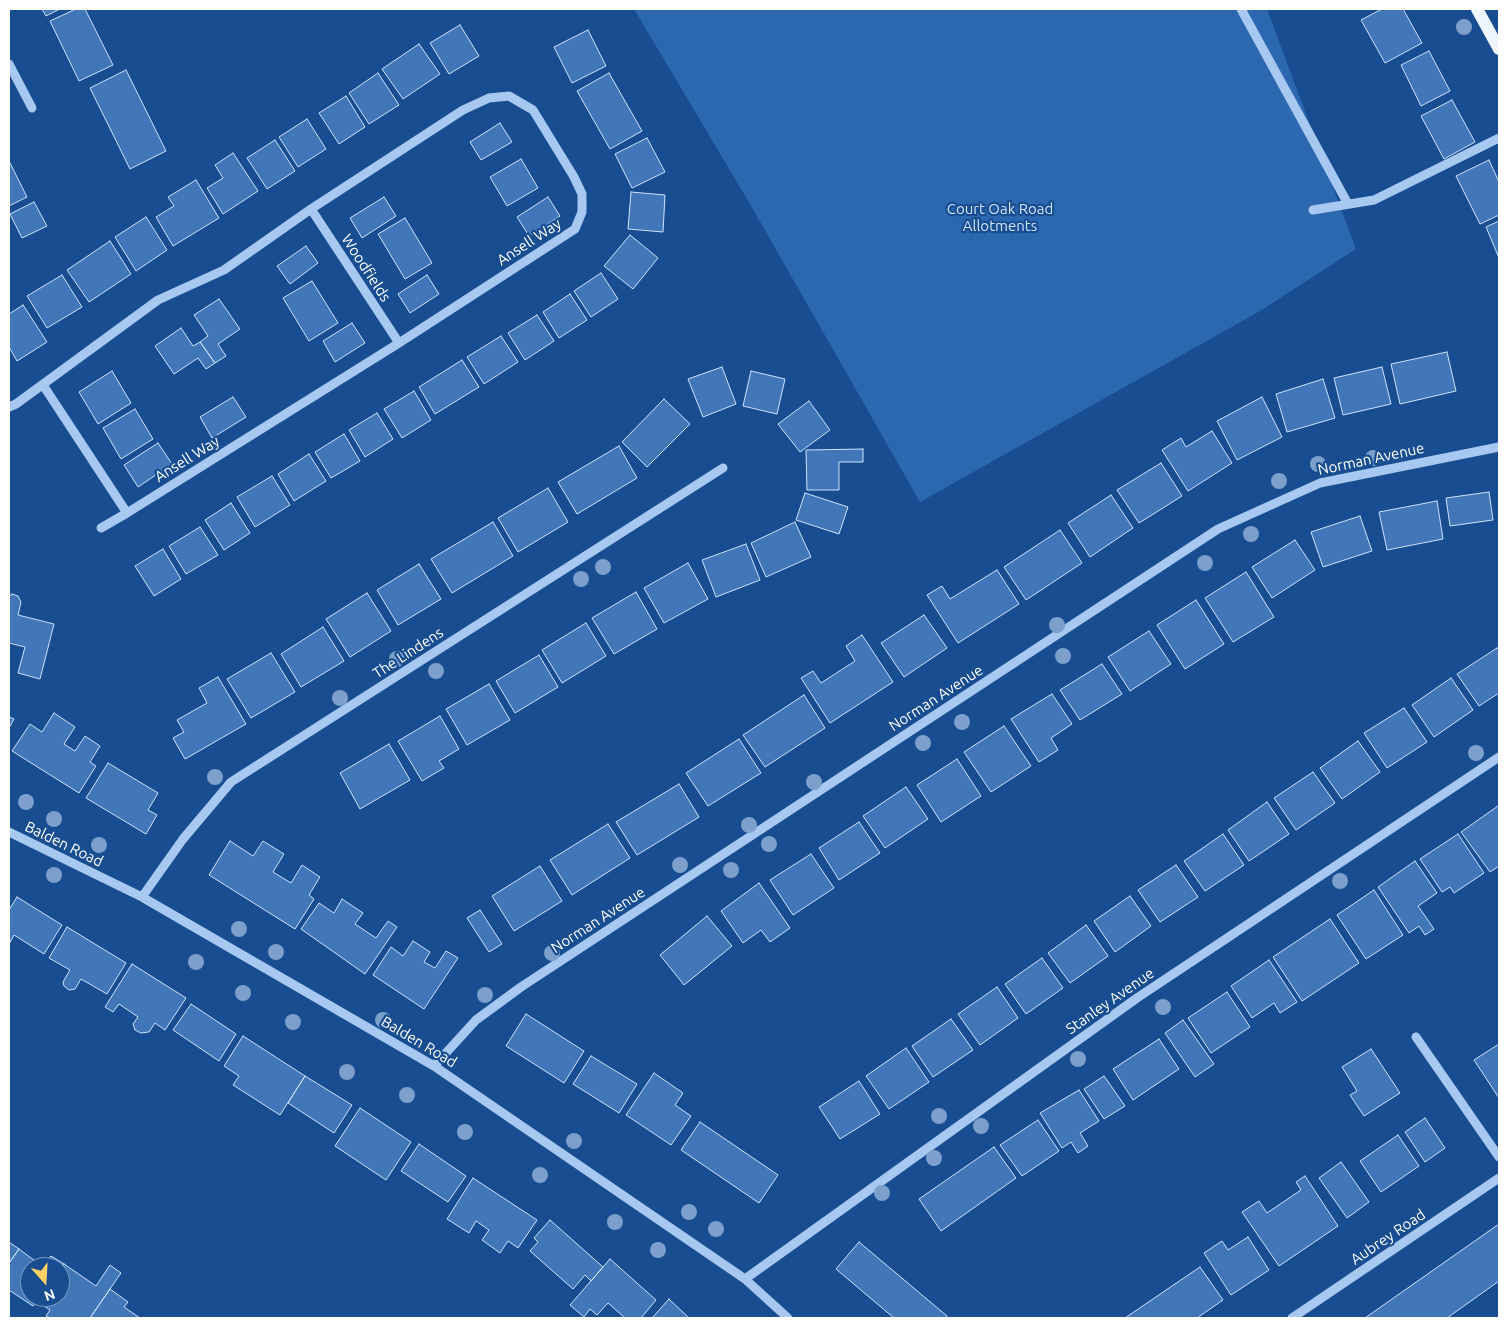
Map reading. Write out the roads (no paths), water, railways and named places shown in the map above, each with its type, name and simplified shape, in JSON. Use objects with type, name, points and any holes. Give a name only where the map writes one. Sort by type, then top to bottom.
[{"type":"main road","points":[[1477,9],[1499,49]]},
{"type":"street","points":[[1241,9],[1348,204]]},
{"type":"street","points":[[9,64],[32,108]]},
{"type":"street","name":"Ansell Way","points":[[9,407],[43,385],[158,300],[224,270],[311,209],[463,110],[489,98],[509,96],[533,110],[574,177],[582,194],[582,212],[575,229],[399,343],[101,528]]},
{"type":"street","points":[[1313,210],[1374,200],[1499,138]]},
{"type":"street","name":"Woodfields","points":[[311,209],[399,343]]},
{"type":"street","points":[[43,385],[127,513]]},
{"type":"street","name":"Norman Avenue","points":[[434,1066],[476,1020],[521,987],[1218,529],[1320,483],[1499,446]]},
{"type":"street","name":"The Lindens","points":[[142,897],[184,839],[232,782],[723,468]]},
{"type":"street","name":"Stanley Avenue","points":[[745,1279],[1137,998],[1499,757]]},
{"type":"street","name":"Balden Road","points":[[9,832],[142,897],[434,1066],[745,1279],[788,1318]]},
{"type":"street","points":[[1416,1037],[1499,1157]]},
{"type":"street","name":"Aubrey Road","points":[[1292,1318],[1499,1178]]},
{"type":"park label","name":"Court Oak Road Allotments","points":[[1000,218]]}]
